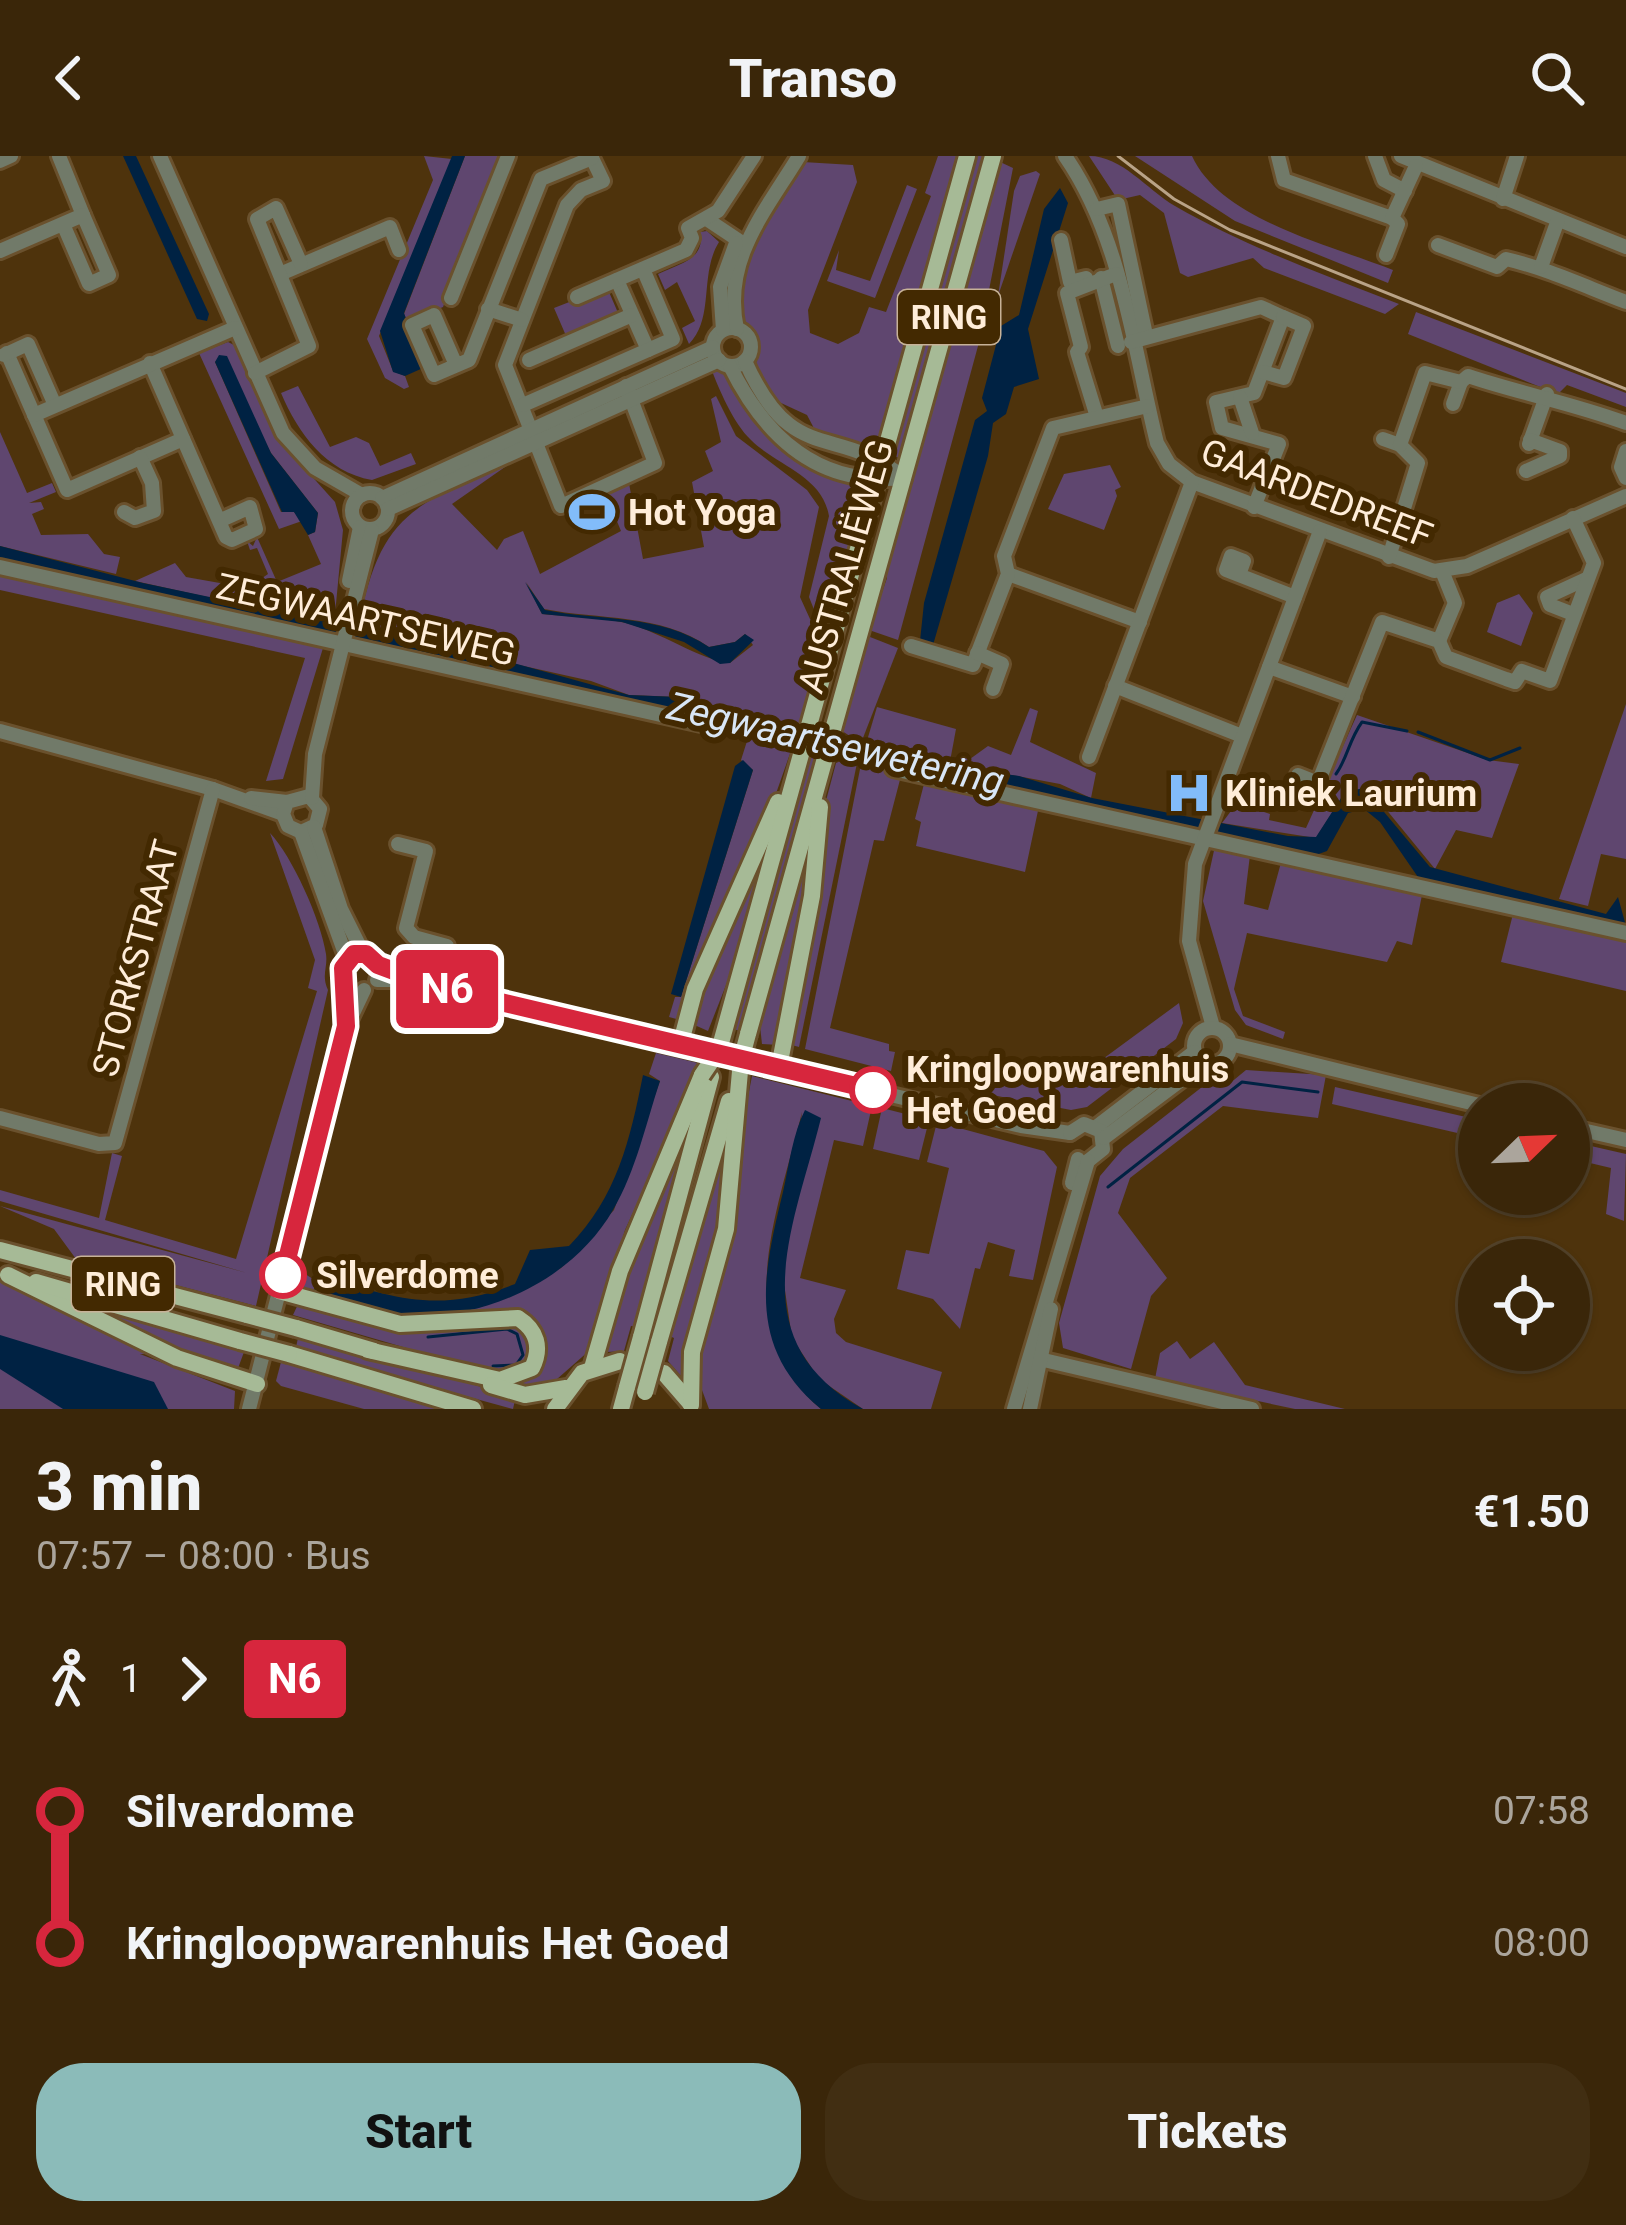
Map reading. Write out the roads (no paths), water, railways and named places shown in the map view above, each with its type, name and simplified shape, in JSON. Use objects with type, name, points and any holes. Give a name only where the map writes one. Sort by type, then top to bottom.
[{"type":"main road","name":"AUSTRALIËWEG","points":[[621,1409],[637,1396],[706,1076],[725,1028],[967,156]]},
{"type":"main road","name":"AUSTRALIËWEG","points":[[650,1339],[738,1084],[748,1034],[994,156]]},
{"type":"main road","points":[[681,1042],[695,989],[788,773],[801,756]]},
{"type":"main road","points":[[778,1067],[812,896],[823,764]]},
{"type":"main road","name":"RING","points":[[592,1368],[620,1271],[706,1076]]},
{"type":"main road","points":[[692,1407],[689,1373],[725,1229],[738,1084]]},
{"type":"main road","name":"RING","points":[[0,1250],[525,1394],[566,1388]]},
{"type":"main road","points":[[4,1273],[177,1358],[256,1384]]},
{"type":"main road","name":"RING","points":[[4,1273],[473,1409]]},
{"type":"main road","points":[[279,1291],[400,1324],[518,1318],[533,1330],[538,1347],[532,1368],[500,1380],[368,1349]]},
{"type":"main road","points":[[555,1409],[566,1388],[592,1368],[620,1360]]},
{"type":"main road","points":[[664,1373],[692,1407]]},
{"type":"street","points":[[0,161],[11,156]]},
{"type":"street","points":[[59,156],[110,275],[89,284],[63,224]]},
{"type":"street","points":[[160,156],[284,434],[357,500],[385,503],[628,392],[751,345],[730,330]]},
{"type":"street","points":[[451,298],[508,156]]},
{"type":"street","points":[[578,297],[686,250],[692,238],[688,229],[708,220],[754,156]]},
{"type":"street","points":[[799,156],[722,274],[730,330],[727,358],[751,407],[773,436],[830,466],[877,481],[904,478]]},
{"type":"street","name":"GAARDEDREEF","points":[[1065,156],[1097,208],[1104,277],[1163,455],[1192,482],[1389,556],[1442,571],[1626,496]]},
{"type":"street","points":[[1278,156],[1284,180],[1393,218],[1398,224],[1386,255]]},
{"type":"street","points":[[1375,156],[1380,176],[1405,190]]},
{"type":"street","points":[[1401,156],[1416,166],[1626,247]]},
{"type":"street","points":[[1503,199],[1517,156]]},
{"type":"street","points":[[456,365],[469,359],[541,179],[592,157],[602,181],[581,190],[567,206],[505,365],[561,506],[655,463],[628,392]]},
{"type":"street","points":[[1393,218],[1416,166]]},
{"type":"street","name":"GAARDEDREEF","points":[[1097,208],[1118,204],[1146,335]]},
{"type":"street","points":[[255,374],[309,346],[257,220],[263,212],[276,208],[301,264]]},
{"type":"street","points":[[0,251],[83,215]]},
{"type":"street","points":[[708,220],[742,242]]},
{"type":"street","points":[[1541,267],[1558,220]]},
{"type":"street","points":[[280,274],[390,227],[399,250]]},
{"type":"street","points":[[1060,240],[1070,282],[1104,277]]},
{"type":"street","points":[[1438,245],[1497,267],[1506,259],[1541,267],[1626,302]]},
{"type":"street","points":[[523,405],[673,339],[643,268]]},
{"type":"street","points":[[1097,417],[1079,362],[1081,347],[1067,293],[1104,277]]},
{"type":"street","points":[[617,280],[647,350]]},
{"type":"street","points":[[1124,344],[1261,307],[1304,326],[1283,378],[1263,372]]},
{"type":"street","points":[[488,309],[522,320]]},
{"type":"street","points":[[529,360],[632,315]]},
{"type":"street","points":[[1254,507],[1280,444],[1222,428],[1216,402],[1253,393],[1282,317]]},
{"type":"street","points":[[34,415],[235,328]]},
{"type":"street","points":[[54,404],[28,344],[4,355],[67,490],[183,439]]},
{"type":"street","points":[[727,358],[787,426],[836,448],[882,460],[904,478]]},
{"type":"street","points":[[150,363],[219,520]]},
{"type":"street","points":[[1400,445],[1425,374],[1462,382]]},
{"type":"street","points":[[1454,404],[1468,376],[1530,397],[1547,394],[1626,423]]},
{"type":"street","points":[[1526,471],[1560,456],[1560,451],[1528,444],[1547,394]]},
{"type":"street","points":[[1240,397],[1252,433]]},
{"type":"street","points":[[911,646],[973,665],[1008,574],[1004,556],[1053,428],[1148,406]]},
{"type":"street","points":[[1383,439],[1400,445],[1418,463],[1389,556]]},
{"type":"street","points":[[1626,451],[1621,467],[1626,478]]},
{"type":"street","points":[[124,512],[135,518],[154,511],[152,483],[140,457]]},
{"type":"street","points":[[1089,757],[1192,482]]},
{"type":"street","points":[[307,830],[289,826],[315,754],[366,528],[357,500]]},
{"type":"street","points":[[366,528],[384,523],[385,503]]},
{"type":"street","points":[[1442,571],[1455,603],[1439,641],[1446,657],[1505,680],[1516,682],[1522,671],[1550,681],[1594,563],[1573,518]]},
{"type":"street","points":[[1100,1132],[1199,1058],[1207,1029],[1189,901],[1211,818],[1320,531]]},
{"type":"street","name":"ZEGWAARTSEWEG","points":[[0,567],[719,728]]},
{"type":"street","points":[[1008,574],[1140,622]]},
{"type":"street","points":[[1239,575],[1295,597]]},
{"type":"street","points":[[1573,614],[1550,605],[1547,598],[1586,579]]},
{"type":"street","points":[[1288,800],[1298,776],[1318,783],[1382,622],[1439,641]]},
{"type":"street","points":[[977,653],[1002,664],[993,689]]},
{"type":"street","points":[[1269,667],[1353,697]]},
{"type":"street","points":[[1114,686],[1242,736]]},
{"type":"street","points":[[0,731],[240,797],[295,802],[320,812],[307,830]]},
{"type":"street","points":[[893,769],[1205,835],[1626,933]]},
{"type":"street","name":"STORKSTRAAT","points":[[0,1118],[99,1144],[115,1143],[213,789]]},
{"type":"street","points":[[307,830],[341,909],[378,973],[1069,1137],[1083,1160],[1049,1298],[1030,1409]]},
{"type":"street","points":[[307,830],[347,959],[342,971],[346,1026]]},
{"type":"street","points":[[398,844],[425,851],[406,928],[414,937],[447,946],[437,987]]},
{"type":"street","points":[[347,959],[363,953]]},
{"type":"street","points":[[249,1409],[346,1026],[378,973]]},
{"type":"street","points":[[346,983],[364,990]]},
{"type":"street","points":[[1207,1029],[1223,1031],[1229,1050]]},
{"type":"street","points":[[1229,1050],[1458,1100]]},
{"type":"street","points":[[1199,1058],[1217,1064],[1229,1050]]},
{"type":"street","points":[[1069,1137],[1080,1125],[1100,1132]]},
{"type":"street","points":[[1590,1131],[1626,1140]]},
{"type":"street","points":[[1083,1160],[1101,1153],[1100,1132]]},
{"type":"street","points":[[1014,1409],[1037,1358]]},
{"type":"street","points":[[1037,1358],[1252,1409]]},
{"type":"water","points":[[123,156],[136,156],[209,314],[207,321],[197,319]]},
{"type":"water","points":[[452,156],[465,156],[404,313],[423,368],[405,376],[393,372],[380,331]]},
{"type":"water","points":[[1060,188],[1068,203],[1028,329],[1039,379],[1014,387],[1006,414],[993,423],[988,456],[933,645],[920,641],[924,603],[975,420],[987,411],[982,398],[1001,326],[1019,315],[1044,209]]},
{"type":"water","points":[[219,355],[227,356],[271,453],[318,513],[315,532],[308,535],[294,512],[282,512],[215,362]]},
{"type":"water","name":"Zegwaartsewetering","points":[[0,546],[143,583],[485,655],[629,695],[678,697],[948,767],[1019,776],[1092,798],[1288,836],[1316,837],[1345,792],[1364,788],[1430,867],[1606,914],[1618,897],[1626,926],[1420,880],[1380,822],[1364,809],[1348,813],[1327,851],[1313,856],[0,560]]},
{"type":"water","points":[[525,582],[545,610],[650,624],[709,647],[735,642],[745,634],[754,640],[730,663],[720,664],[684,642],[622,622],[542,614]]},
{"type":"water","points":[[743,760],[753,770],[681,997],[671,994],[735,766]]},
{"type":"water","points":[[643,1075],[660,1081],[621,1195],[595,1236],[547,1278],[487,1306],[424,1316],[382,1312],[313,1292],[322,1277],[396,1296],[440,1301],[515,1284],[530,1250],[569,1246],[599,1208],[627,1145]]},
{"type":"water","points":[[805,1110],[821,1118],[789,1240],[788,1315],[800,1350],[824,1381],[863,1409],[821,1409],[797,1385],[771,1335],[766,1308],[770,1252],[794,1139]]},
{"type":"water","points":[[0,1335],[154,1382],[168,1409],[63,1409],[0,1369]]},
{"type":"waterway","points":[[1336,774],[1362,722],[1407,731]]},
{"type":"waterway","points":[[1418,732],[1490,760],[1520,748]]},
{"type":"waterway","points":[[1108,1187],[1242,1082],[1318,1092]]},
{"type":"waterway","points":[[428,1337],[507,1329],[517,1334],[523,1355],[516,1365],[493,1366]]},
{"type":"tram line","points":[[1118,156],[1174,199],[1230,230],[1626,389]]},
{"type":"place","name":"Hot Yoga","points":[[592,512]]},
{"type":"place","name":"Kliniek Laurium","points":[[1189,793]]},
{"type":"place","name":"Kringloopwarenhuis Het Goed","points":[[873,1090]]},
{"type":"place","name":"Silverdome","points":[[283,1275]]}]
